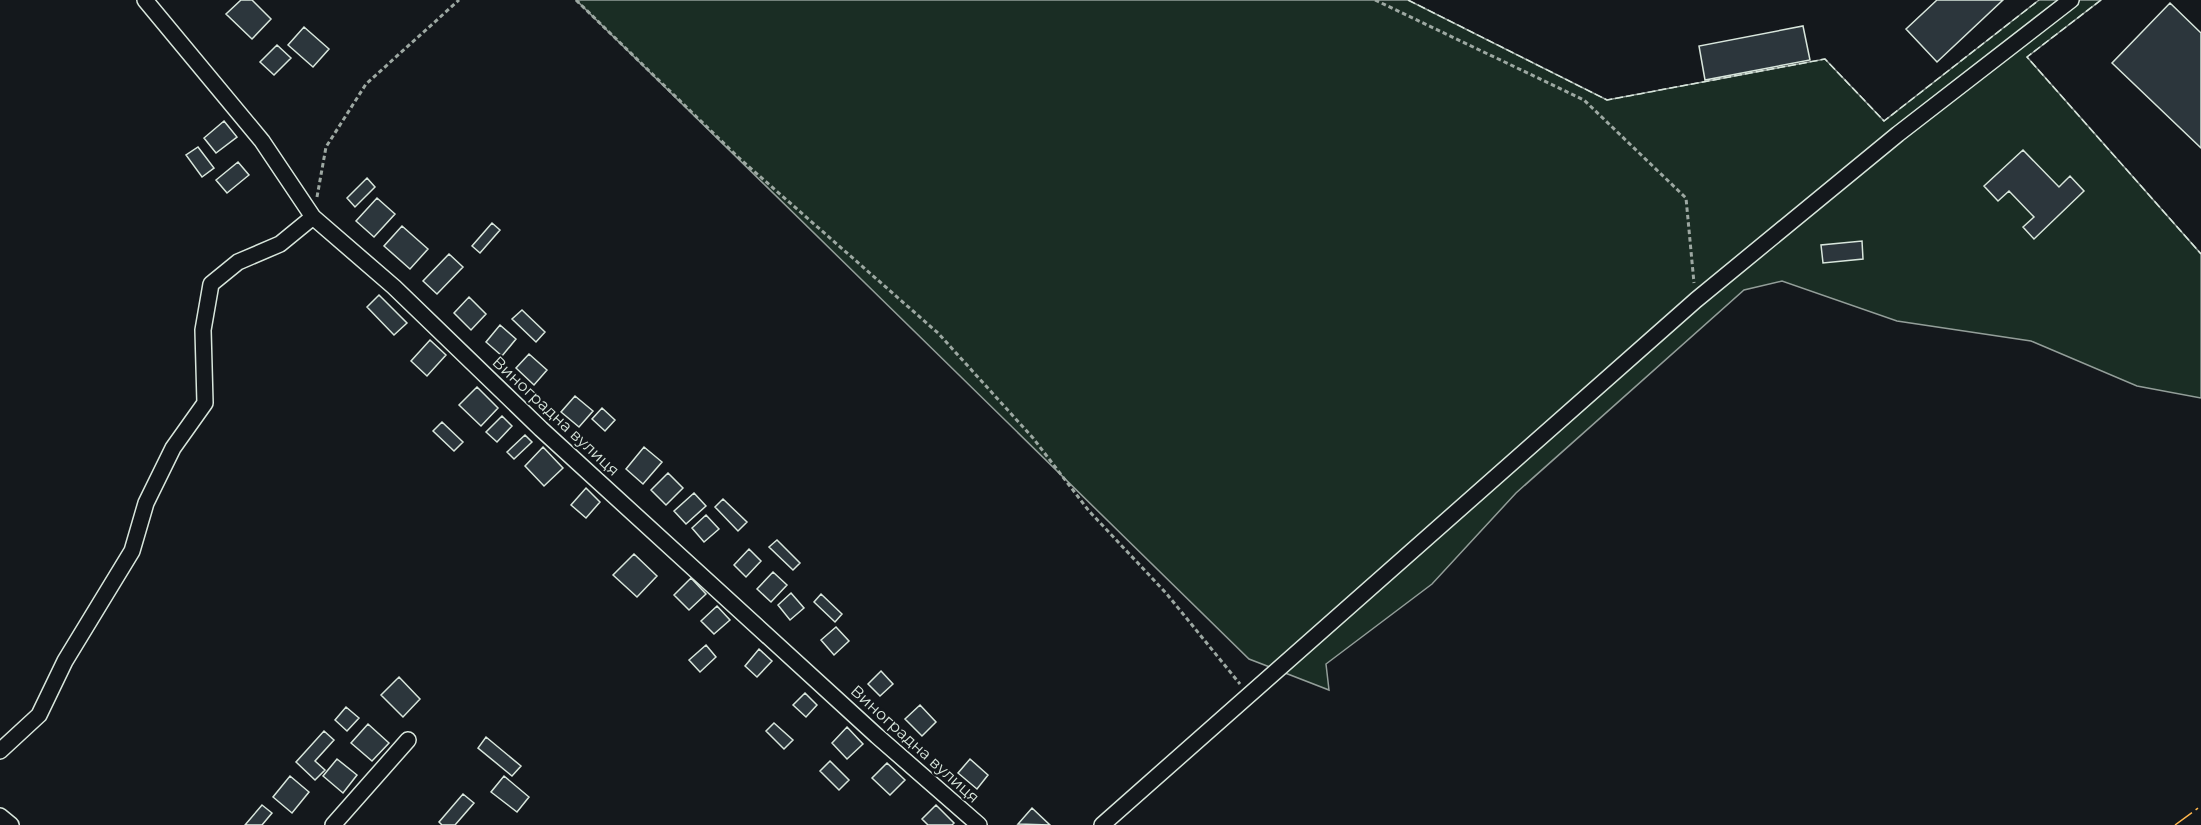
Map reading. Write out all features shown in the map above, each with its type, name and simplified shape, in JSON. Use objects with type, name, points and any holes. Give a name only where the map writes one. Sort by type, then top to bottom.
[{"type":"street","name":"Виноградна вулиця","points":[[145,0],[262,141],[314,217],[394,287],[541,429],[877,736],[979,825]]},
{"type":"street","points":[[1102,825],[1696,300],[1898,134],[2071,0]]},
{"type":"street","points":[[0,751],[39,715],[65,661],[132,551],[146,503],[173,448],[205,403],[203,330],[211,284],[238,262],[280,244],[314,217]]},
{"type":"street","points":[[333,825],[408,740]]},
{"type":"street","points":[[0,816],[11,825]]},
{"type":"path","points":[[314,217],[326,147],[366,84],[459,0]]},
{"type":"path","points":[[576,0],[739,158],[938,333],[1033,438],[1089,511],[1166,593],[1248,694]]},
{"type":"path","points":[[1374,0],[1584,100],[1686,198],[1696,300]]},
{"type":"green space","points":[[576,0],[1408,0],[1607,100],[1825,59],[1884,121],[2039,0],[2101,0],[2027,57],[2201,254],[2201,398],[2137,386],[2031,341],[1897,321],[1782,281],[1744,290],[1516,493],[1432,584],[1326,664],[1329,690],[1249,659]]},
{"type":"building","points":[[241,0],[252,0],[271,19],[252,39],[226,14]]},
{"type":"building","points":[[1937,0],[2003,0],[1937,62],[1906,29]]},
{"type":"building","points":[[2170,3],[2201,33],[2201,148],[2112,63]]},
{"type":"building","points":[[1803,26],[1810,60],[1705,80],[1699,46]]},
{"type":"building","points":[[304,27],[329,49],[313,67],[288,45]]},
{"type":"building","points":[[277,45],[291,58],[274,75],[260,62]]},
{"type":"building","points":[[224,121],[237,137],[216,153],[204,138]]},
{"type":"building","points":[[198,147],[214,168],[202,177],[186,155]]},
{"type":"building","points":[[2023,150],[2059,187],[2070,176],[2084,191],[2034,239],[2023,227],[2034,217],[2009,191],[1998,201],[1984,186]]},
{"type":"building","points":[[238,162],[249,175],[227,193],[216,180]]},
{"type":"building","points":[[367,178],[375,187],[355,207],[347,198]]},
{"type":"building","points":[[377,198],[395,214],[374,237],[356,221]]},
{"type":"building","points":[[492,223],[500,230],[480,253],[472,246]]},
{"type":"building","points":[[402,226],[428,249],[410,269],[384,246]]},
{"type":"building","points":[[1862,241],[1863,259],[1823,263],[1821,245]]},
{"type":"building","points":[[449,254],[463,267],[437,294],[423,281]]},
{"type":"building","points":[[379,295],[407,323],[394,335],[367,307]]},
{"type":"building","points":[[469,297],[486,314],[471,330],[454,313]]},
{"type":"building","points":[[522,310],[545,332],[536,342],[512,319]]},
{"type":"building","points":[[500,325],[516,339],[502,356],[486,342]]},
{"type":"building","points":[[430,340],[446,355],[427,376],[411,361]]},
{"type":"building","points":[[529,354],[547,370],[534,385],[516,368]]},
{"type":"building","points":[[477,387],[498,408],[481,426],[459,405]]},
{"type":"building","points":[[575,396],[593,411],[579,427],[561,412]]},
{"type":"building","points":[[602,408],[615,420],[605,431],[592,419]]},
{"type":"building","points":[[502,416],[512,426],[497,442],[486,432]]},
{"type":"building","points":[[442,422],[463,442],[454,451],[433,431]]},
{"type":"building","points":[[525,435],[532,442],[514,459],[507,452]]},
{"type":"building","points":[[543,447],[563,468],[544,486],[525,466]]},
{"type":"building","points":[[644,447],[662,462],[643,484],[626,469]]},
{"type":"building","points":[[668,473],[683,488],[666,505],[651,490]]},
{"type":"building","points":[[586,488],[600,502],[586,518],[571,505]]},
{"type":"building","points":[[694,493],[706,506],[686,524],[674,511]]},
{"type":"building","points":[[723,499],[747,522],[738,531],[715,507]]},
{"type":"building","points":[[706,515],[719,529],[704,542],[692,528]]},
{"type":"building","points":[[777,540],[800,563],[793,570],[769,547]]},
{"type":"building","points":[[749,549],[761,561],[746,577],[734,565]]},
{"type":"building","points":[[634,554],[657,576],[637,597],[613,575]]},
{"type":"building","points":[[773,572],[787,585],[771,602],[757,589]]},
{"type":"building","points":[[691,578],[706,594],[689,610],[674,595]]},
{"type":"building","points":[[791,593],[804,608],[790,620],[778,605]]},
{"type":"building","points":[[821,594],[842,614],[835,622],[814,602]]},
{"type":"building","points":[[717,606],[730,620],[714,634],[701,621]]},
{"type":"building","points":[[836,627],[849,641],[834,655],[821,640]]},
{"type":"building","points":[[706,645],[716,657],[700,672],[689,660]]},
{"type":"building","points":[[759,649],[772,661],[757,677],[745,666]]},
{"type":"building","points":[[881,671],[893,684],[880,696],[868,684]]},
{"type":"building","points":[[399,677],[420,699],[403,717],[381,695]]},
{"type":"building","points":[[805,693],[817,705],[806,717],[793,705]]},
{"type":"building","points":[[920,705],[936,722],[922,736],[905,719]]},
{"type":"building","points":[[346,707],[359,718],[347,731],[335,720]]},
{"type":"building","points":[[774,723],[793,740],[784,749],[766,731]]},
{"type":"building","points":[[368,724],[389,743],[372,761],[351,743]]},
{"type":"building","points":[[847,727],[863,744],[847,759],[832,743]]},
{"type":"building","points":[[324,731],[334,740],[315,761],[325,770],[315,780],[296,762]]},
{"type":"building","points":[[486,737],[521,766],[512,776],[478,748]]},
{"type":"building","points":[[337,759],[357,775],[343,793],[323,776]]},
{"type":"building","points":[[970,759],[988,775],[977,789],[958,773]]},
{"type":"building","points":[[830,761],[849,780],[839,790],[820,771]]},
{"type":"building","points":[[887,763],[905,780],[890,795],[872,778]]},
{"type":"building","points":[[290,776],[309,792],[292,813],[273,797]]},
{"type":"building","points":[[504,776],[529,797],[517,812],[491,792]]},
{"type":"building","points":[[463,794],[474,803],[455,825],[442,825],[439,822]]},
{"type":"building","points":[[262,805],[272,813],[262,825],[245,825]]},
{"type":"building","points":[[936,805],[954,823],[952,825],[928,825],[922,819]]},
{"type":"building","points":[[1032,808],[1050,825],[1018,824]]},
{"type":"fence","points":[[1408,0],[1607,100],[1825,59],[1884,121],[2039,0]]},
{"type":"fence","points":[[2101,0],[2027,57],[2201,254]]},
{"type":"power","points":[[2175,825],[2201,806]]}]
